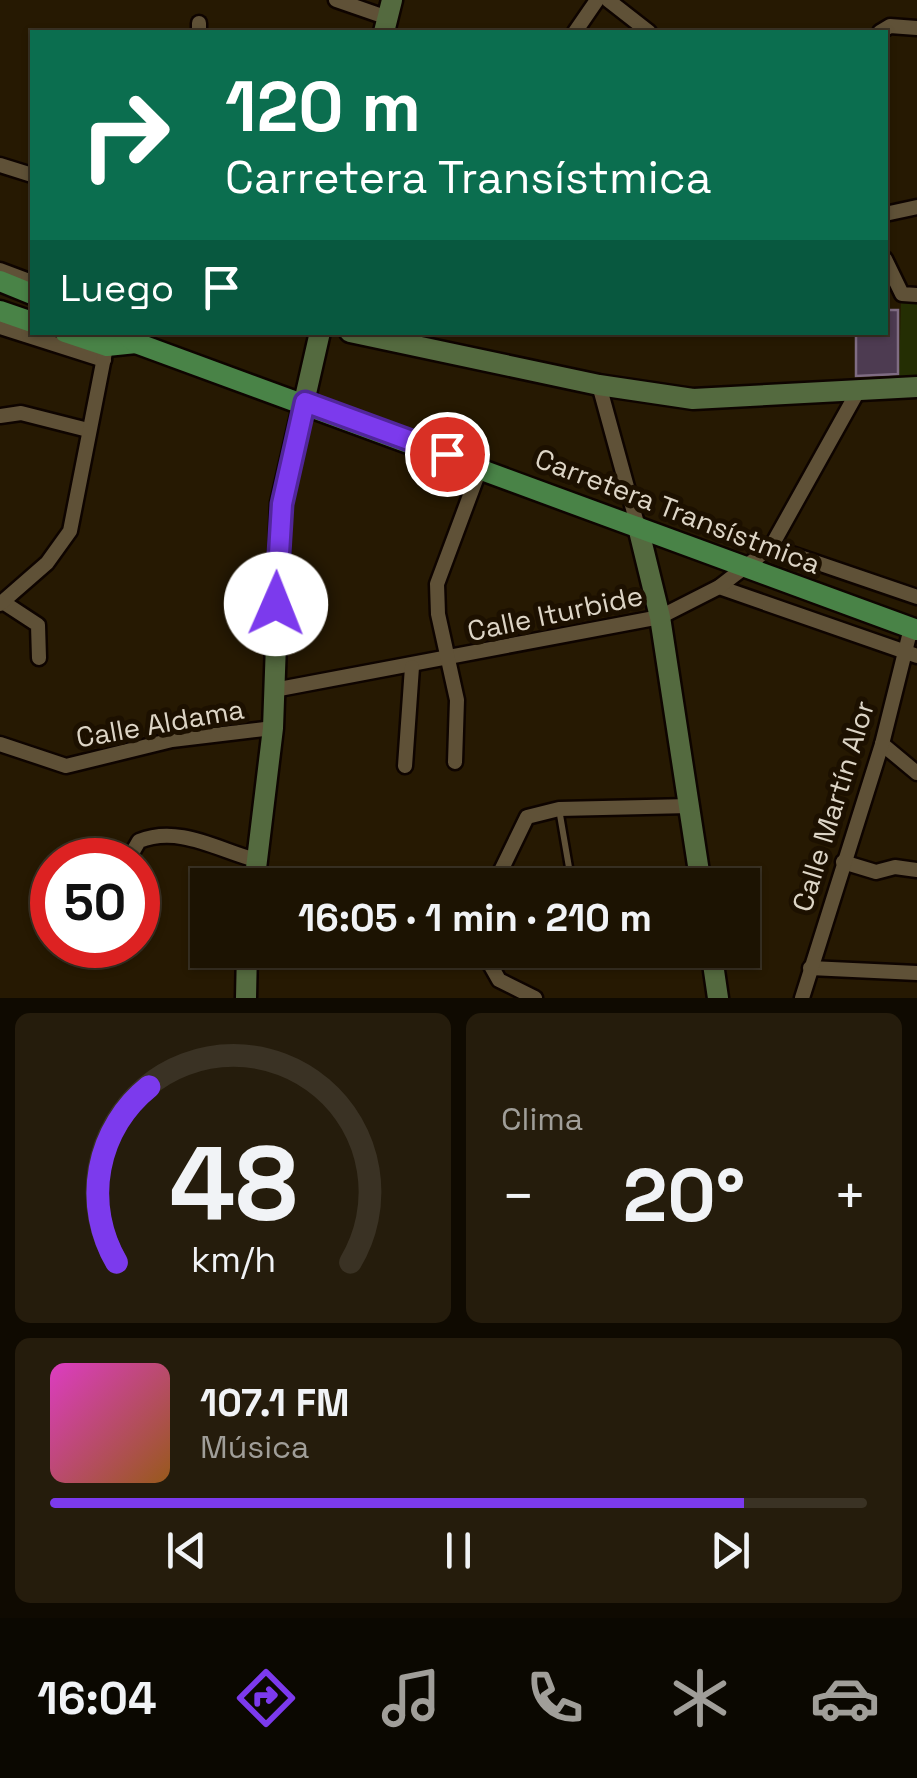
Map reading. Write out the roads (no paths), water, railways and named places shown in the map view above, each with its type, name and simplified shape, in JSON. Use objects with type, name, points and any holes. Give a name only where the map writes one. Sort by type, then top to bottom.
[{"type":"main road","points":[[0,281],[30,293]]},
{"type":"main road","points":[[0,311],[30,321]]},
{"type":"main road","name":"Carretera Transístmica","points":[[79,335],[305,402],[638,527],[915,624]]},
{"type":"main road","points":[[255,868],[272,728],[282,504],[319,335]]},
{"type":"main road","points":[[364,335],[599,385],[693,399],[917,388]]},
{"type":"main road","points":[[638,527],[660,617],[699,868]]},
{"type":"main road","points":[[246,998],[247,968]]},
{"type":"main road","points":[[714,968],[718,998]]},
{"type":"street","points":[[336,0],[388,17]]},
{"type":"street","points":[[576,30],[598,0]]},
{"type":"street","points":[[608,0],[646,30]]},
{"type":"street","points":[[883,30],[890,26],[917,28]]},
{"type":"street","points":[[0,165],[30,175]]},
{"type":"street","points":[[888,213],[917,207]]},
{"type":"street","points":[[888,265],[902,294],[917,295]]},
{"type":"street","points":[[0,270],[30,281]]},
{"type":"street","points":[[0,326],[30,330]]},
{"type":"street","points":[[39,658],[38,625],[2,599],[47,564],[70,531],[88,430],[116,343],[61,335]]},
{"type":"street","points":[[599,385],[638,527]]},
{"type":"street","name":"Calle Iturbide","points":[[274,690],[412,667],[660,617],[749,567],[771,548],[858,392]]},
{"type":"street","points":[[0,416],[21,413],[88,430]]},
{"type":"street","points":[[455,762],[458,715],[438,584],[481,466]]},
{"type":"street","points":[[771,548],[917,597]]},
{"type":"street","points":[[718,586],[910,654]]},
{"type":"street","name":"Calle Martín Alor","points":[[802,998],[910,654],[915,624]]},
{"type":"street","points":[[404,766],[412,667]]},
{"type":"street","name":"Calle Aldama","points":[[0,744],[36,760],[66,766],[172,740],[272,728]]},
{"type":"street","points":[[882,744],[917,772]]},
{"type":"street","points":[[502,868],[527,817],[559,808],[690,806]]},
{"type":"street","points":[[148,838],[190,838],[256,860]]},
{"type":"street","points":[[843,862],[876,872],[896,866],[917,870]]},
{"type":"street","points":[[492,968],[499,980],[534,998]]},
{"type":"street","points":[[810,968],[917,972]]},
{"type":"lane","points":[[559,808],[569,868]]}]
